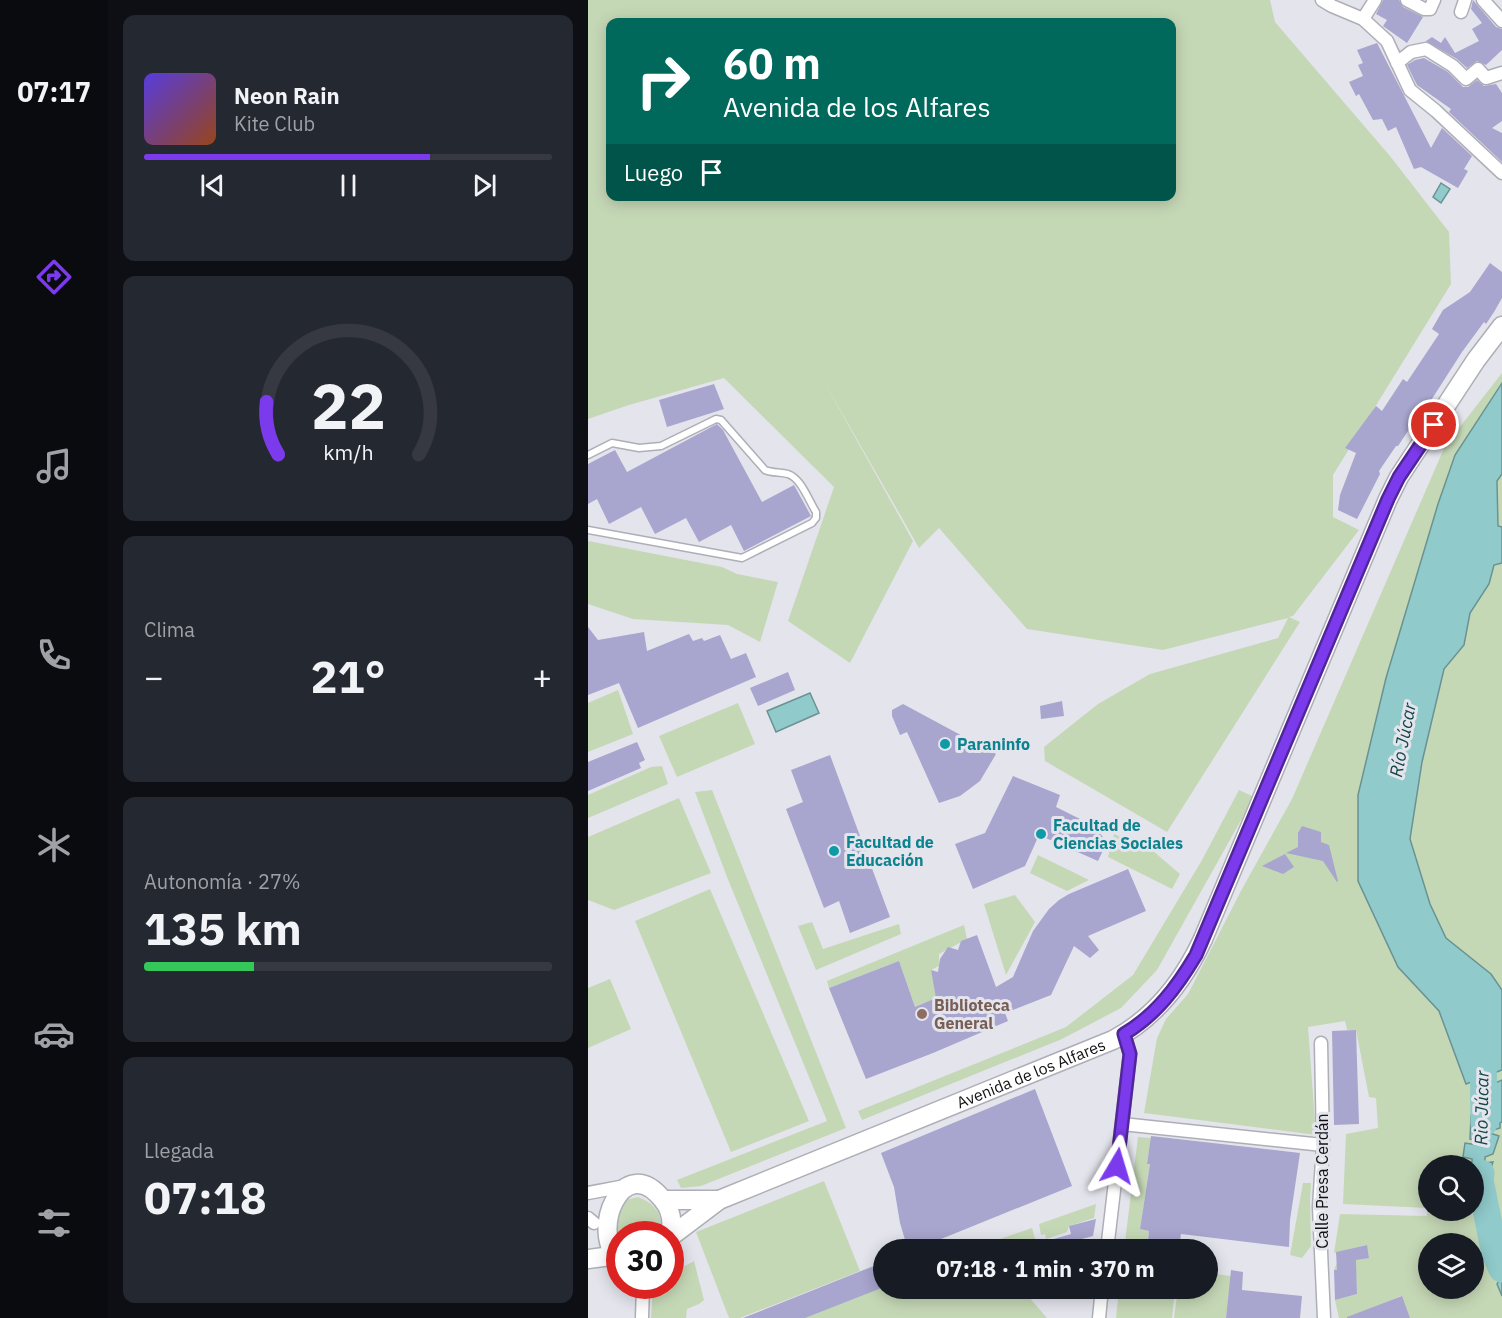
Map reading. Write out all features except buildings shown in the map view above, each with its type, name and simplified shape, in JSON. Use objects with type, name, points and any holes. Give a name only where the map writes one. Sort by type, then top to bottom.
[{"type":"street","points":[[1323,0],[1363,19],[1387,41],[1410,90],[1502,172]]},
{"type":"street","points":[[1363,19],[1375,0]]},
{"type":"street","points":[[1407,0],[1424,9],[1431,9],[1434,0]]},
{"type":"street","points":[[1483,0],[1502,21]]},
{"type":"street","points":[[1397,63],[1411,52],[1426,49],[1453,66],[1466,79],[1478,69],[1486,78],[1502,73]]},
{"type":"street","name":"Avenida de los Alfares","points":[[684,1226],[719,1200],[1124,1034],[1144,1021],[1160,1006],[1196,955],[1388,499],[1406,467],[1476,360],[1502,326]]},
{"type":"street","points":[[1108,1239],[1130,1054],[1124,1034]]},
{"type":"street","name":"Calle Presa Cerdán","points":[[1321,1043],[1323,1145],[1319,1207],[1324,1318]]},
{"type":"street","points":[[1122,1124],[1323,1145]]},
{"type":"street","points":[[588,1193],[630,1185],[641,1186],[651,1190],[663,1200],[671,1216],[671,1221]]},
{"type":"street","points":[[606,1249],[598,1241],[591,1225],[603,1199],[620,1187]]},
{"type":"street","name":"Avenida de los Alfares","points":[[663,1200],[719,1200]]},
{"type":"street","points":[[588,1259],[606,1258]]},
{"type":"street","points":[[642,1318],[643,1299]]},
{"type":"street","points":[[1100,1318],[1101,1299]]},
{"type":"lane","points":[[588,455],[612,443],[639,448],[661,446],[716,419],[721,420],[765,470],[788,474],[795,478],[816,512],[816,518],[812,523],[742,558],[588,530]]},
{"type":"shaded area","points":[[588,0],[1270,0],[1275,22],[1390,156],[1449,232],[1451,284],[1333,475],[1333,517],[1359,530],[1293,616],[1289,617],[1300,622],[1167,832],[1045,761],[1044,747],[1098,704],[1150,674],[1278,638],[1288,618],[1163,650],[1027,629],[939,528],[919,548],[822,378],[913,541],[850,663],[788,621],[834,487],[724,378],[588,419]]},
{"type":"shaded area","points":[[1502,373],[1502,1318],[1406,1318],[1409,1316],[1401,1296],[1347,1318],[1339,1318],[1335,1300],[1357,1294],[1356,1270],[1334,1270],[1337,1263],[1369,1257],[1366,1245],[1334,1253],[1340,1214],[1418,1216],[1418,1221],[1484,1221],[1484,1155],[1418,1155],[1418,1208],[1343,1204],[1346,1134],[1378,1128],[1376,1098],[1369,1097],[1356,1030],[1347,1030],[1345,1021],[1308,1027],[1316,1135],[1144,1113],[1157,1038],[1166,1019],[1188,994],[1292,799],[1445,446]]},
{"type":"shaded area","points":[[588,541],[722,567],[737,574],[778,582],[760,642],[728,625],[633,619],[588,604]]},
{"type":"shaded area","points":[[618,690],[633,734],[588,752],[588,703]]},
{"type":"shaded area","points":[[738,703],[755,744],[677,777],[659,736]]},
{"type":"shaded area","points":[[662,766],[668,784],[588,818],[588,795],[651,767]]},
{"type":"shaded area","points":[[712,790],[846,1128],[701,1186],[681,1188],[677,1180],[827,1121],[727,877],[695,792]]},
{"type":"shaded area","points":[[1239,790],[1254,797],[1157,970],[1121,1008],[1062,1039],[862,1120],[858,1111],[1066,1027],[1133,975],[1202,860]]},
{"type":"shaded area","points":[[679,798],[711,873],[614,910],[588,900],[588,837]]},
{"type":"shaded area","points":[[1114,834],[1153,851],[1180,874],[1172,889],[1108,857]]},
{"type":"shaded area","points":[[1038,855],[1089,880],[1067,891],[1030,873]]},
{"type":"shaded area","points":[[710,889],[809,1121],[731,1152],[635,921]]},
{"type":"shaded area","points":[[1015,895],[1035,922],[1006,975],[984,904]]},
{"type":"shaded area","points":[[812,922],[823,949],[899,924],[901,934],[816,970],[798,926]]},
{"type":"shaded area","points":[[964,925],[967,939],[939,954],[939,966],[931,970],[937,998],[915,1007],[899,961],[829,988],[827,981]]},
{"type":"shaded area","points":[[610,979],[631,1029],[588,1048],[588,988]]},
{"type":"shaded area","points":[[1138,1137],[1151,1138],[1147,1163],[1150,1164],[1140,1229],[1149,1231],[1148,1239],[1125,1239]]},
{"type":"shaded area","points":[[824,1181],[860,1271],[740,1318],[729,1318],[696,1232]]},
{"type":"shaded area","points":[[1303,1183],[1311,1183],[1311,1246],[1302,1258],[1290,1255]]},
{"type":"shaded area","points":[[638,1197],[644,1200],[654,1207],[661,1221],[611,1221],[609,1216],[621,1201]]},
{"type":"shaded area","points":[[1096,1204],[1094,1218],[1069,1226],[1067,1232],[1046,1239],[1045,1234],[1041,1235],[1039,1224]]},
{"type":"shaded area","points":[[1032,1228],[1035,1239],[1000,1239]]},
{"type":"shaded area","points":[[694,1261],[704,1300],[687,1309],[686,1318],[651,1318],[652,1299],[684,1299],[684,1267]]},
{"type":"shaded area","points":[[873,1266],[873,1299],[1031,1299],[1047,1318],[747,1318]]},
{"type":"shaded area","points":[[1218,1274],[1231,1276],[1226,1318],[1174,1318],[1177,1299],[1218,1299]]},
{"type":"shaded area","points":[[1118,1299],[1174,1299],[1172,1318],[1116,1318]]},
{"type":"water","points":[[1441,183],[1450,189],[1441,203],[1433,197]]},
{"type":"water","name":"Río Júcar","points":[[1502,383],[1502,474],[1497,481],[1498,526],[1502,527],[1502,563],[1494,565],[1489,584],[1470,613],[1464,645],[1444,669],[1422,762],[1410,839],[1430,904],[1446,938],[1491,974],[1502,990],[1502,1070],[1466,1084],[1439,1011],[1398,967],[1358,881],[1358,795],[1386,678],[1455,455]]},
{"type":"water","points":[[810,693],[819,713],[776,732],[767,711]]},
{"type":"water","points":[[1502,1080],[1502,1122],[1500,1128],[1487,1132],[1499,1136],[1493,1154],[1485,1157],[1485,1163],[1493,1162],[1489,1174],[1484,1176],[1484,1155],[1463,1155],[1465,1143],[1478,1145],[1477,1140],[1470,1139],[1471,1116],[1481,1121],[1480,1116],[1473,1114],[1479,1105],[1472,1093]]},
{"type":"water","points":[[1487,1180],[1494,1208],[1484,1208],[1484,1181]]},
{"type":"water","points":[[1494,1220],[1500,1247],[1502,1296],[1497,1284],[1501,1277],[1493,1267],[1479,1221]]},
{"type":"waterway","name":"Rio Júcar","points":[[1483,1041],[1484,1123]]},
{"type":"waterway","name":"Rio Júcar","points":[[1484,1200],[1495,1254],[1502,1269]]},
{"type":"place","name":"Paraninfo","points":[[945,744]]},
{"type":"place","name":"Facultad de Ciencias Sociales","points":[[1041,834]]},
{"type":"place","name":"Facultad de Educación","points":[[834,851]]},
{"type":"place","name":"Biblioteca General","points":[[922,1014]]},
{"type":"route","points":[[1117,1166],[1130,1054],[1124,1034],[1144,1021],[1160,1006],[1196,955],[1388,499],[1399,477],[1434,425]]}]
